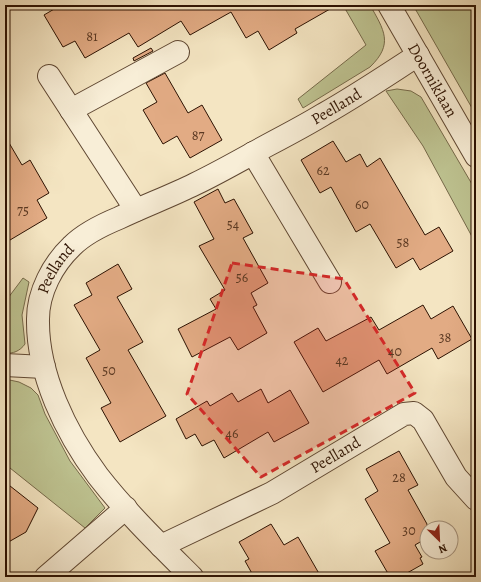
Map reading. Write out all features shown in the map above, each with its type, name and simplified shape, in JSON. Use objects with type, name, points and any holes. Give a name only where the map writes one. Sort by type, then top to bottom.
[{"type":"street","name":"Doorniklaan","points":[[389,5],[476,156]]},
{"type":"street","points":[[71,110],[178,52]]},
{"type":"street","name":"Peelland","points":[[192,577],[161,546],[98,476],[82,454],[56,403],[44,367],[39,339],[38,318],[41,299],[47,282],[56,265],[72,245],[93,230],[194,185],[323,115],[418,56]]},
{"type":"street","points":[[49,76],[136,210]]},
{"type":"street","points":[[253,153],[330,282]]},
{"type":"street","points":[[5,365],[44,367]]},
{"type":"street","name":"Peelland","points":[[161,546],[272,493],[404,414],[414,413],[423,420],[456,477],[476,499]]},
{"type":"street","points":[[46,577],[126,508]]},
{"type":"highlighted area","points":[[232,263],[344,279],[415,393],[261,477],[187,394]]},
{"type":"green space","points":[[343,5],[370,5],[379,22],[384,37],[382,51],[370,67],[303,108],[298,99],[366,45]]},
{"type":"green space","points":[[413,5],[476,5],[476,115]]},
{"type":"green space","points":[[397,89],[411,91],[421,97],[476,191],[476,244],[423,146],[386,91]]},
{"type":"green space","points":[[23,278],[29,282],[22,315],[25,344],[16,352],[5,353],[5,302]]},
{"type":"green space","points":[[5,379],[19,382],[31,388],[38,395],[45,414],[70,461],[105,508],[85,528],[5,464]]},
{"type":"building","points":[[61,5],[337,5],[295,29],[297,33],[269,50],[258,31],[246,38],[231,12],[190,35],[181,21],[138,47],[129,33],[85,58],[75,41],[63,47],[44,15]]},
{"type":"building","points":[[151,48],[153,51],[134,61],[133,58]]},
{"type":"building","points":[[165,73],[188,113],[202,105],[222,140],[190,158],[177,136],[163,144],[143,110],[157,102],[146,83]]},
{"type":"building","points":[[5,136],[22,165],[30,160],[49,193],[37,200],[47,218],[5,243]]},
{"type":"building","points":[[333,141],[346,162],[360,154],[367,167],[380,158],[425,235],[439,227],[453,251],[420,270],[413,258],[396,268],[370,224],[356,232],[331,187],[320,193],[301,160]]},
{"type":"building","points":[[218,189],[225,203],[234,199],[253,233],[243,238],[268,283],[251,293],[257,305],[253,307],[267,333],[238,350],[230,337],[192,357],[178,329],[216,309],[210,299],[225,290],[199,246],[214,239],[194,202]]},
{"type":"building","points":[[118,264],[132,289],[117,297],[143,342],[128,350],[166,416],[120,442],[101,408],[111,403],[86,358],[100,350],[74,305],[92,295],[86,283]]},
{"type":"building","points":[[423,305],[431,319],[453,306],[472,339],[438,359],[432,348],[387,374],[379,360],[323,392],[294,342],[318,328],[326,341],[371,317],[379,330]]},
{"type":"building","points":[[261,389],[268,403],[290,390],[309,423],[274,442],[268,432],[224,458],[214,440],[202,446],[195,434],[186,439],[176,419],[207,401],[210,406],[232,393],[238,402]]},
{"type":"building","points":[[399,451],[418,485],[408,490],[425,520],[419,520],[419,543],[415,545],[419,552],[419,560],[421,560],[423,564],[400,577],[390,577],[375,551],[390,543],[365,499],[378,491],[366,469]]},
{"type":"building","points":[[5,482],[38,508],[26,532],[5,544]]},
{"type":"building","points":[[271,524],[284,545],[298,537],[321,577],[254,577],[245,561],[249,559],[239,542]]}]
